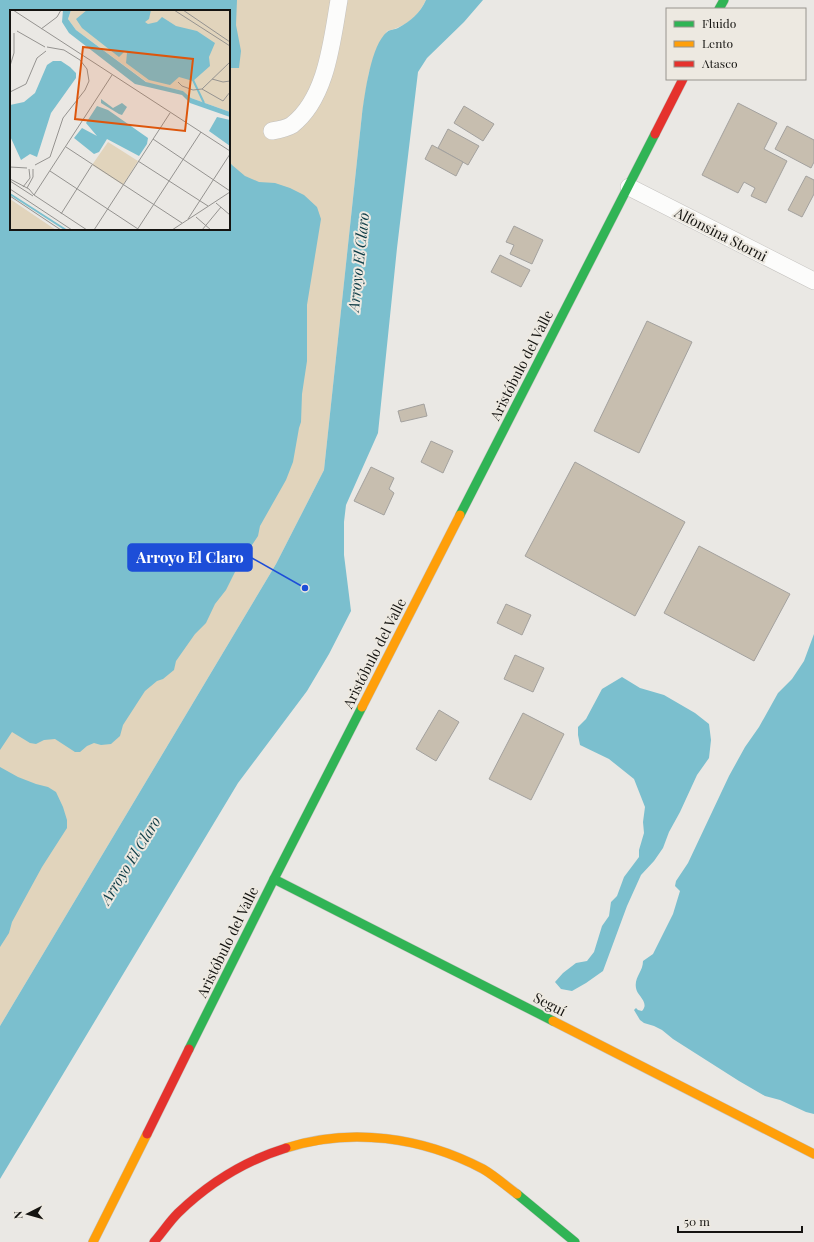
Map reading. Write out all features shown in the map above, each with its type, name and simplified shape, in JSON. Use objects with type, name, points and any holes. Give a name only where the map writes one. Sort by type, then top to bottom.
[{"type":"street","points":[[272,131],[291,126],[306,112],[319,88],[328,59],[339,0]]},
{"type":"street","name":"Aristóbulo del Valle","points":[[93,1242],[274,879],[682,80]]},
{"type":"street","name":"Alfonsina Storni","points":[[629,187],[814,281]]},
{"type":"street","name":"Seguí","points":[[274,879],[814,1154]]},
{"type":"street","points":[[154,1242],[163,1229],[183,1207],[211,1184],[237,1167],[268,1153],[307,1141],[339,1137],[370,1136],[406,1140],[442,1150],[481,1168],[513,1190],[575,1242]]},
{"type":"shaded area","points":[[0,0],[426,0],[415,16],[405,24],[387,31],[369,72],[362,114],[324,470],[276,564],[0,1026]]},
{"type":"water","points":[[0,0],[237,0],[236,25],[241,51],[239,68],[230,68],[230,10],[10,10],[10,230],[230,230],[230,162],[245,176],[259,182],[275,183],[304,195],[317,207],[321,219],[307,305],[307,361],[302,394],[301,422],[293,462],[286,480],[260,526],[258,536],[238,566],[226,590],[215,604],[206,623],[195,634],[176,661],[174,670],[145,691],[123,725],[120,736],[111,744],[101,745],[94,743],[87,746],[80,752],[75,752],[55,739],[44,740],[36,744],[30,743],[12,732],[0,750]]},
{"type":"water","name":"Arroyo El Claro","points":[[426,0],[483,0],[464,22],[427,58],[418,72],[397,248],[378,433],[346,505],[344,522],[344,555],[351,611],[329,654],[307,691],[238,783],[0,1179],[0,1026],[276,564],[324,470],[362,114],[370,70],[381,38],[388,31],[397,29],[411,19],[418,13]]},
{"type":"water","points":[[814,634],[814,1114],[780,1100],[765,1096],[739,1081],[673,1039],[662,1030],[644,1023],[640,1020],[634,1010],[636,1008],[642,1011],[645,1005],[637,991],[636,981],[642,968],[643,961],[653,954],[673,914],[680,891],[675,886],[676,881],[688,863],[729,776],[745,747],[759,727],[778,693],[792,679],[804,661]]},
{"type":"water","points":[[622,677],[640,688],[664,695],[695,713],[709,724],[711,740],[709,758],[697,775],[669,832],[663,848],[654,861],[641,875],[627,906],[603,971],[572,991],[561,989],[555,982],[563,973],[576,963],[587,961],[594,952],[602,926],[609,916],[611,902],[617,896],[624,877],[639,857],[639,850],[644,833],[643,822],[645,807],[634,779],[609,759],[580,745],[578,735],[578,727],[586,719],[602,689]]},
{"type":"water","points":[[0,767],[18,777],[48,787],[56,792],[67,820],[67,828],[42,867],[12,922],[9,933],[0,947]]},
{"type":"building","points":[[738,103],[777,123],[764,149],[787,161],[766,203],[751,196],[755,188],[744,182],[738,193],[702,175]]},
{"type":"building","points":[[464,106],[494,124],[483,141],[454,123]]},
{"type":"building","points":[[787,126],[814,140],[814,162],[811,168],[775,149]]},
{"type":"building","points":[[448,129],[479,146],[468,165],[438,148]]},
{"type":"building","points":[[432,145],[463,162],[456,176],[425,159]]},
{"type":"building","points":[[806,176],[814,180],[814,194],[802,217],[788,210]]},
{"type":"building","points":[[514,226],[543,240],[532,264],[510,254],[514,245],[506,242]]},
{"type":"building","points":[[500,255],[530,270],[521,287],[491,272]]},
{"type":"building","points":[[647,321],[692,342],[639,453],[594,431]]},
{"type":"building","points":[[424,404],[427,416],[401,422],[398,411]]},
{"type":"building","points":[[431,441],[453,451],[443,473],[421,462]]},
{"type":"building","points":[[575,462],[685,522],[635,616],[525,556]]},
{"type":"building","points":[[371,467],[394,478],[389,489],[394,493],[384,515],[354,501]]},
{"type":"building","points":[[699,546],[790,594],[754,661],[664,613]]},
{"type":"building","points":[[506,604],[531,615],[522,635],[497,623]]},
{"type":"building","points":[[515,655],[544,668],[533,692],[504,679]]},
{"type":"building","points":[[439,710],[459,722],[436,761],[416,749]]},
{"type":"building","points":[[523,713],[564,734],[531,800],[489,779]]},
{"type":"traffic: fast","points":[[720,8],[724,0]]},
{"type":"traffic: fast","points":[[460,515],[655,134]]},
{"type":"traffic: fast","points":[[189,1049],[362,707]]},
{"type":"traffic: fast","points":[[274,879],[553,1021]]},
{"type":"traffic: fast","points":[[517,1194],[575,1242]]},
{"type":"traffic: slow","points":[[362,707],[460,515]]},
{"type":"traffic: slow","points":[[553,1021],[814,1154]]},
{"type":"traffic: slow","points":[[93,1242],[147,1134]]},
{"type":"traffic: slow","points":[[286,1148],[336,1138],[361,1137],[411,1143],[436,1149],[483,1169],[517,1194]]},
{"type":"traffic: jam","points":[[655,134],[682,80]]},
{"type":"traffic: jam","points":[[147,1134],[189,1049]]},
{"type":"traffic: jam","points":[[154,1242],[178,1213],[202,1192],[242,1166],[286,1148]]},
{"type":"place","name":"Arroyo El Claro","points":[[305,588]]}]
